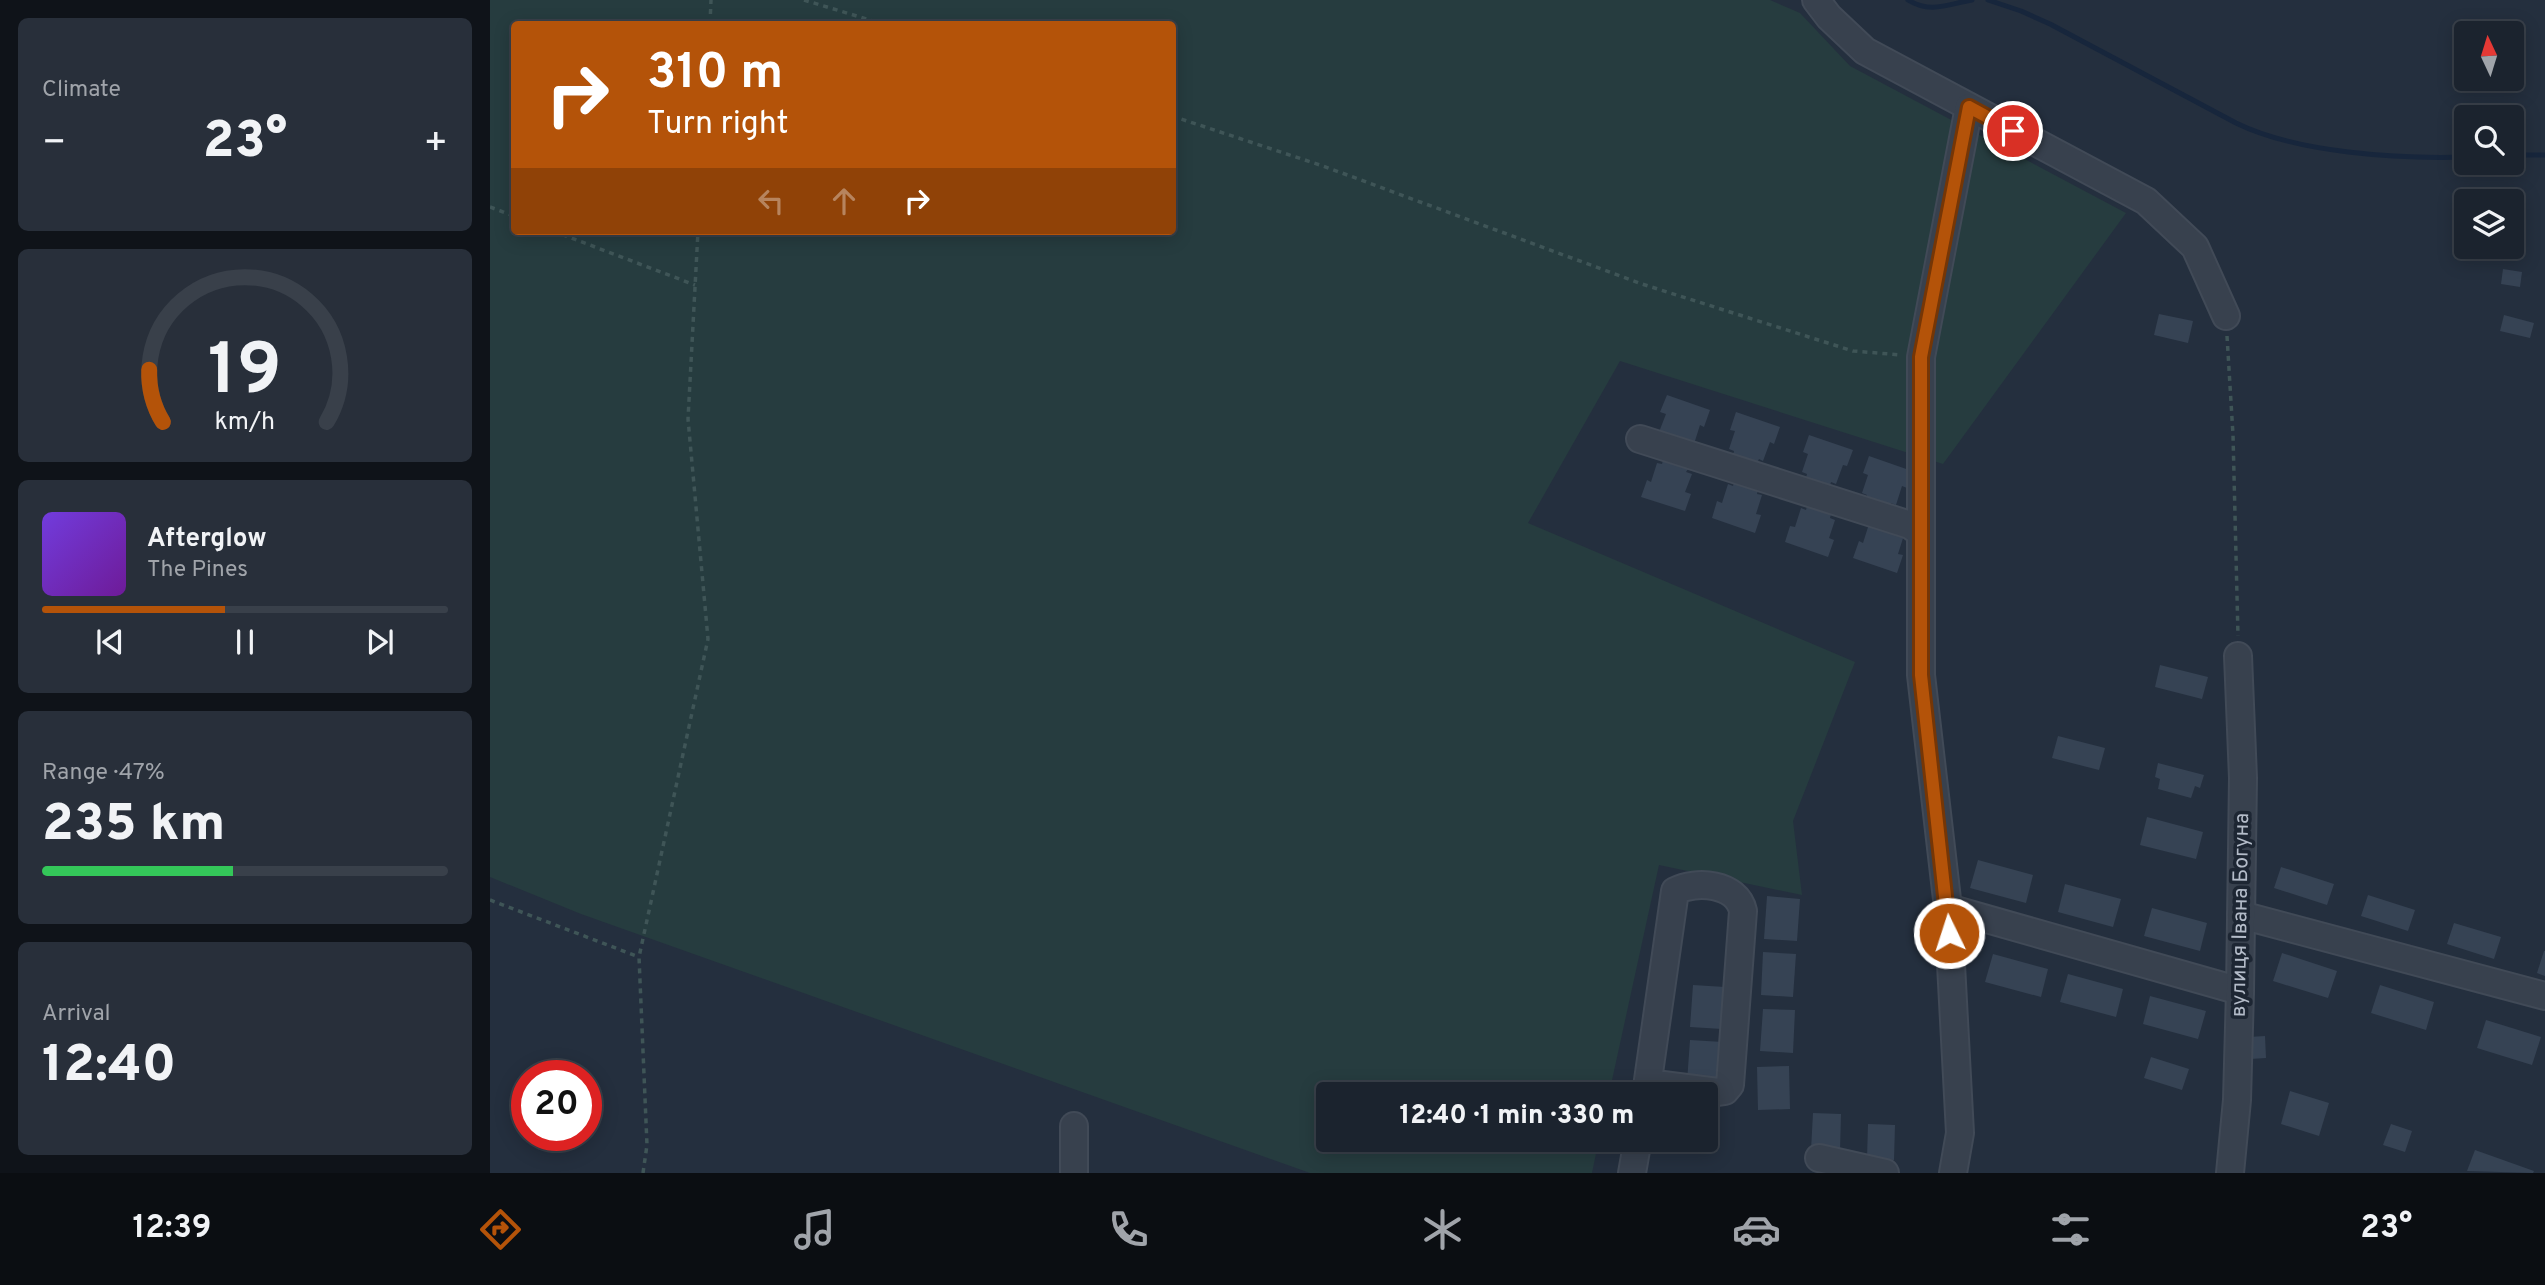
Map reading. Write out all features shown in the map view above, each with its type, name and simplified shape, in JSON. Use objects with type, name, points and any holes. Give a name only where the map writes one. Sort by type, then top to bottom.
[{"type":"street","points":[[1816,0],[1829,18],[1865,51],[2146,201],[2195,247],[2225,316]]},
{"type":"street","points":[[1954,1173],[1960,1133],[1948,908],[1921,675],[1921,357],[1969,107]]},
{"type":"street","points":[[1640,439],[1910,525],[1921,533]]},
{"type":"street","name":"вулиця Івана Богуна","points":[[2230,1173],[2237,1100],[2244,778],[2238,656]]},
{"type":"street","points":[[1696,884],[1713,886],[1733,895],[1741,902],[1743,911],[1730,1085],[1725,1091],[1718,1092],[1663,1085],[1646,1093],[1675,891],[1696,884]]},
{"type":"street","points":[[1948,908],[2240,991]]},
{"type":"street","points":[[2241,915],[2545,996]]},
{"type":"street","points":[[1073,1126],[1074,1173]]},
{"type":"street","points":[[1632,1173],[1636,1152]]},
{"type":"street","points":[[1819,1158],[1885,1173]]},
{"type":"path","points":[[710,21],[711,0]]},
{"type":"path","points":[[804,0],[873,21]]},
{"type":"path","points":[[1176,117],[1323,166],[1643,284],[1853,351],[1921,357]]},
{"type":"path","points":[[490,207],[511,215]]},
{"type":"path","points":[[564,235],[695,285]]},
{"type":"path","points":[[643,1173],[647,1146],[639,957],[708,639],[688,419],[698,235]]},
{"type":"path","points":[[2225,316],[2234,462],[2238,656]]},
{"type":"path","points":[[490,901],[639,957]]},
{"type":"green space","points":[[490,0],[1770,0],[1800,13],[1850,66],[2126,213],[1943,464],[1620,361],[1528,523],[1855,662],[1793,821],[1802,895],[1659,865],[1612,1082],[1316,1082],[1316,1152],[1596,1152],[1592,1173],[1310,1173],[581,914],[490,877]]},
{"type":"building","points":[[2503,269],[2522,272],[2520,287],[2501,284]]},
{"type":"building","points":[[2159,314],[2193,321],[2188,343],[2154,335]]},
{"type":"building","points":[[2504,315],[2534,323],[2530,338],[2500,331]]},
{"type":"building","points":[[1667,395],[1710,410],[1704,427],[1700,425],[1694,444],[1659,432],[1666,414],[1660,412]]},
{"type":"building","points":[[1736,412],[1780,427],[1774,444],[1770,442],[1763,461],[1759,459],[1757,463],[1733,455],[1734,451],[1729,449],[1735,431],[1730,430]]},
{"type":"building","points":[[1809,435],[1853,450],[1847,466],[1843,465],[1836,484],[1831,482],[1830,486],[1806,478],[1807,474],[1802,472],[1808,454],[1803,452]]},
{"type":"building","points":[[1869,456],[1912,471],[1907,488],[1902,486],[1896,505],[1891,503],[1890,507],[1866,499],[1867,495],[1862,493],[1868,475],[1863,473]]},
{"type":"building","points":[[1663,460],[1688,469],[1686,472],[1692,474],[1685,492],[1691,494],[1685,511],[1641,497],[1647,480],[1651,482],[1657,463],[1662,464]]},
{"type":"building","points":[[1734,482],[1758,490],[1757,494],[1762,495],[1756,514],[1761,515],[1755,533],[1712,518],[1717,501],[1722,503],[1728,484],[1733,486]]},
{"type":"building","points":[[1807,506],[1831,514],[1830,518],[1835,520],[1829,538],[1834,540],[1828,557],[1785,542],[1790,526],[1795,527],[1801,508],[1806,510]]},
{"type":"building","points":[[1869,524],[1904,535],[1898,554],[1903,555],[1897,573],[1853,558],[1859,541],[1863,543]]},
{"type":"building","points":[[2160,665],[2208,677],[2202,699],[2155,687]]},
{"type":"building","points":[[2058,736],[2105,748],[2099,770],[2052,758]]},
{"type":"building","points":[[2158,763],[2204,775],[2200,788],[2195,786],[2191,798],[2158,789],[2160,779],[2155,777]]},
{"type":"building","points":[[2147,817],[2203,832],[2196,859],[2140,845]]},
{"type":"building","points":[[1978,860],[2033,875],[2026,903],[1970,888]]},
{"type":"building","points":[[2281,867],[2334,884],[2327,905],[2274,888]]},
{"type":"building","points":[[2065,884],[2121,899],[2113,927],[2058,912]]},
{"type":"building","points":[[2368,895],[2415,910],[2408,931],[2361,916]]},
{"type":"building","points":[[1767,896],[1800,899],[1797,941],[1764,939]]},
{"type":"building","points":[[2152,908],[2207,923],[2200,951],[2144,936]]},
{"type":"building","points":[[2454,923],[2501,937],[2494,959],[2447,944]]},
{"type":"building","points":[[2545,951],[2545,976],[2537,973]]},
{"type":"building","points":[[1763,952],[1796,954],[1793,997],[1761,995]]},
{"type":"building","points":[[2282,953],[2337,971],[2328,998],[2273,981]]},
{"type":"building","points":[[1993,954],[2048,969],[2041,997],[1985,982]]},
{"type":"building","points":[[2068,974],[2123,989],[2116,1017],[2060,1002]]},
{"type":"building","points":[[1693,985],[1725,987],[1722,1029],[1690,1027]]},
{"type":"building","points":[[2380,985],[2434,1002],[2426,1030],[2371,1013]]},
{"type":"building","points":[[2150,996],[2206,1011],[2198,1039],[2143,1024]]},
{"type":"building","points":[[1763,1009],[1795,1010],[1793,1053],[1760,1051]]},
{"type":"building","points":[[2486,1020],[2541,1037],[2532,1065],[2477,1048]]},
{"type":"building","points":[[2265,1036],[2266,1058],[2250,1059],[2249,1037]]},
{"type":"building","points":[[1690,1040],[1723,1042],[1720,1085],[1718,1082],[1687,1082]]},
{"type":"building","points":[[2151,1057],[2189,1069],[2182,1090],[2144,1078]]},
{"type":"building","points":[[1789,1066],[1790,1109],[1758,1110],[1757,1067]]},
{"type":"building","points":[[2290,1091],[2329,1103],[2319,1136],[2281,1124]]},
{"type":"building","points":[[1813,1113],[1841,1114],[1840,1151],[1811,1150]]},
{"type":"building","points":[[1868,1124],[1895,1125],[1894,1160],[1867,1159]]},
{"type":"building","points":[[2391,1124],[2412,1131],[2405,1152],[2383,1145]]},
{"type":"building","points":[[2475,1150],[2534,1171],[2467,1171]]},
{"type":"waterway","points":[[1908,0],[1932,7],[1972,0]]},
{"type":"waterway","points":[[1988,0],[2050,24],[2236,123],[2261,133],[2348,152],[2454,157]]},
{"type":"waterway","points":[[2524,155],[2545,155]]},
{"type":"route","points":[[1949,933],[1921,675],[1921,357],[1969,107],[2013,131]]}]
